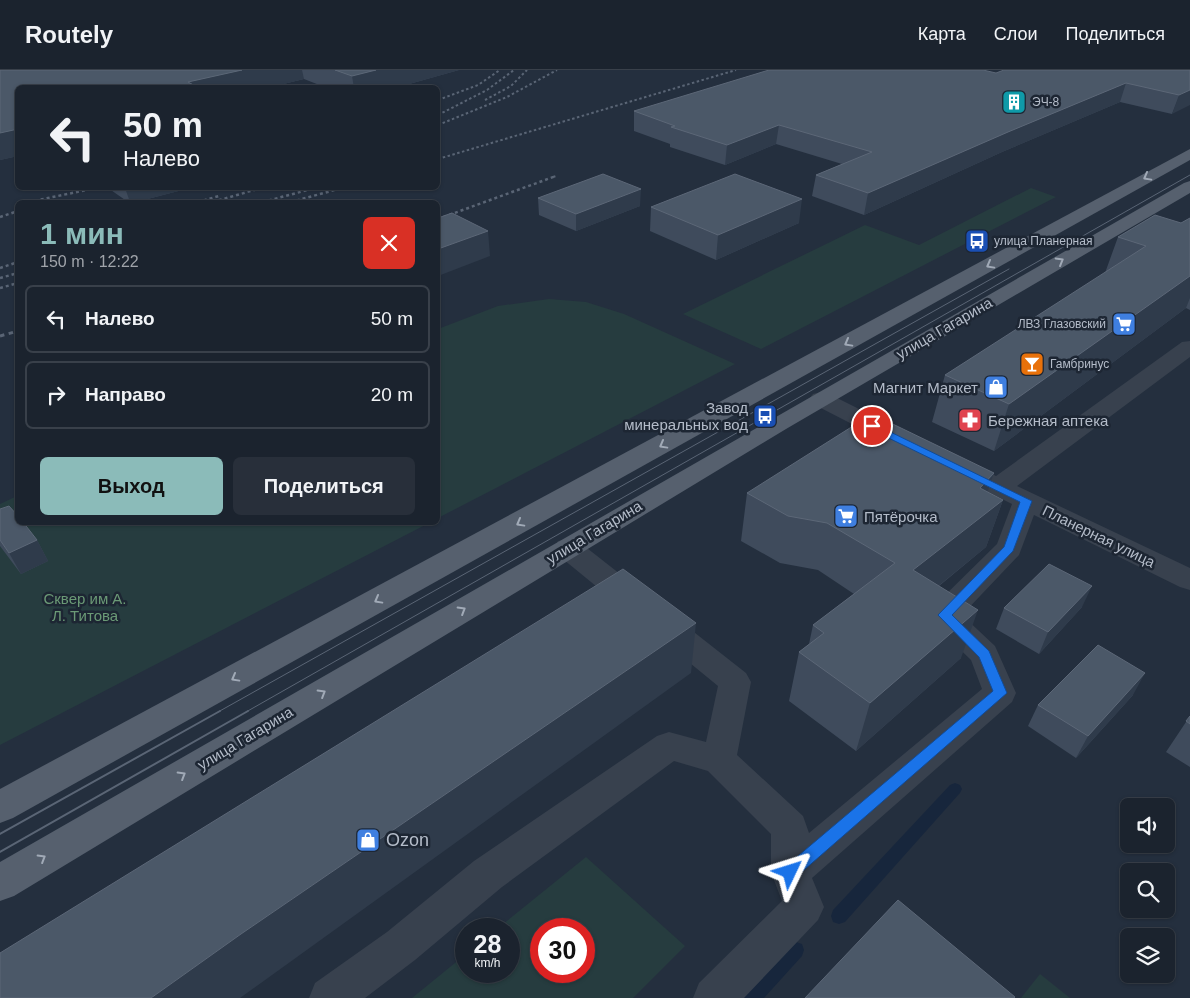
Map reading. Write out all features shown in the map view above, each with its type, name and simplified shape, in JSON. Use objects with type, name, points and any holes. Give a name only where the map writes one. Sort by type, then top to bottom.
[{"type":"main road","points":[[0,807],[1190,154]]},
{"type":"main road","name":"улица Гагарина","points":[[0,883],[821,399],[1190,186]]},
{"type":"main road","points":[[782,379],[821,399]]},
{"type":"street","points":[[998,486],[1190,347]]},
{"type":"street","points":[[821,399],[914,446]]},
{"type":"street","name":"Планерная улица","points":[[939,458],[1190,580]]},
{"type":"street","points":[[790,872],[1000,693],[984,654],[944,615],[1009,548],[1026,501]]},
{"type":"street","points":[[568,548],[735,682],[719,760]]},
{"type":"street","points":[[330,998],[401,946],[488,874],[669,746],[719,760],[790,828],[790,872],[804,907],[714,998]]},
{"type":"green space","points":[[1031,188],[1056,197],[761,349],[683,314],[865,225],[919,245]]},
{"type":"green space","points":[[549,299],[586,302],[624,314],[735,364],[440,517],[440,328],[498,306]]},
{"type":"green space","name":"Сквер им А. Л. Титова","points":[[15,497],[15,525],[425,525],[0,745],[0,504]]},
{"type":"green space","points":[[586,857],[685,946],[633,998],[412,998],[455,963],[455,983],[520,983],[520,918],[511,918]]},
{"type":"green space","points":[[1040,974],[1070,998],[1021,998]]},
{"type":"building","points":[[0,70],[242,70],[188,82],[194,85],[15,85],[15,130],[0,133]]},
{"type":"building","points":[[335,70],[376,70],[352,76]]},
{"type":"building","points":[[769,70],[983,70],[996,73],[1004,70],[1190,70],[1190,90],[1179,95],[1126,83],[868,193],[816,175],[872,152],[779,125],[727,145],[671,127],[675,126],[634,111]]},
{"type":"building","points":[[603,174],[641,189],[576,214],[538,198]]},
{"type":"building","points":[[735,174],[802,199],[718,235],[651,207]]},
{"type":"building","points":[[452,213],[488,231],[440,248],[440,217]]},
{"type":"building","points":[[1155,215],[1181,223],[1190,218],[1190,276],[1009,404],[945,375],[1146,246],[1118,237]]},
{"type":"building","points":[[872,414],[994,473],[980,488],[1003,500],[913,570],[978,610],[870,703],[799,652],[824,633],[813,625],[895,563],[827,523],[788,516],[747,493]]},
{"type":"building","points":[[9,506],[15,513],[15,525],[25,525],[37,540],[9,553],[0,540],[0,509]]},
{"type":"building","points":[[1049,564],[1092,586],[1048,632],[1004,608]]},
{"type":"building","points":[[623,569],[696,623],[241,934],[151,998],[0,998],[0,953]]},
{"type":"building","points":[[1098,645],[1145,673],[1088,736],[1038,705]]},
{"type":"building","points":[[1190,716],[1190,724],[1186,721]]},
{"type":"building","points":[[898,900],[1015,997],[805,998]]},
{"type":"waterway","points":[[839,916],[955,789]]},
{"type":"waterway","points":[[752,998],[796,950]]},
{"type":"tram line","points":[[246,712],[1190,175]]},
{"type":"tram line","points":[[218,712],[1009,269]]},
{"type":"tram line","points":[[0,834],[220,711]]},
{"type":"tram line","points":[[0,852],[248,711]]},
{"type":"railway","points":[[440,99],[478,85],[500,70]]},
{"type":"railway","points":[[440,114],[487,90],[514,70]]},
{"type":"railway","points":[[485,100],[511,86],[527,70]]},
{"type":"railway","points":[[440,124],[507,97],[557,70]]},
{"type":"railway","points":[[440,158],[736,70]]},
{"type":"railway","points":[[440,218],[556,176],[553,177]]},
{"type":"railway","points":[[39,200],[86,190]]},
{"type":"railway","points":[[220,200],[254,190]]},
{"type":"railway","points":[[270,200],[308,190]]},
{"type":"railway","points":[[298,200],[335,190]]},
{"type":"railway","points":[[205,200],[219,196]]},
{"type":"railway","points":[[0,217],[15,212]]},
{"type":"railway","points":[[0,268],[15,263]]},
{"type":"railway","points":[[0,278],[15,274]]},
{"type":"railway","points":[[0,288],[15,284]]},
{"type":"railway","points":[[0,336],[15,332]]},
{"type":"place","name":"ЭЧ-8","points":[[1014,102]]},
{"type":"place","name":"улица Планерная","points":[[977,241]]},
{"type":"place","name":"ЛВЗ Глазовский","points":[[1124,324]]},
{"type":"place","name":"Гамбринус","points":[[1032,364]]},
{"type":"place","name":"Магнит Маркет","points":[[996,387]]},
{"type":"place","name":"Завод минеральных вод","points":[[765,416]]},
{"type":"place","name":"Бережная аптека","points":[[970,420]]},
{"type":"place","name":"Пятёрочка","points":[[846,516]]},
{"type":"place","name":"Ozon","points":[[368,840]]},
{"type":"route","points":[[790,872],[1000,693],[984,654],[944,615],[1009,548],[1026,501],[872,426]]}]
